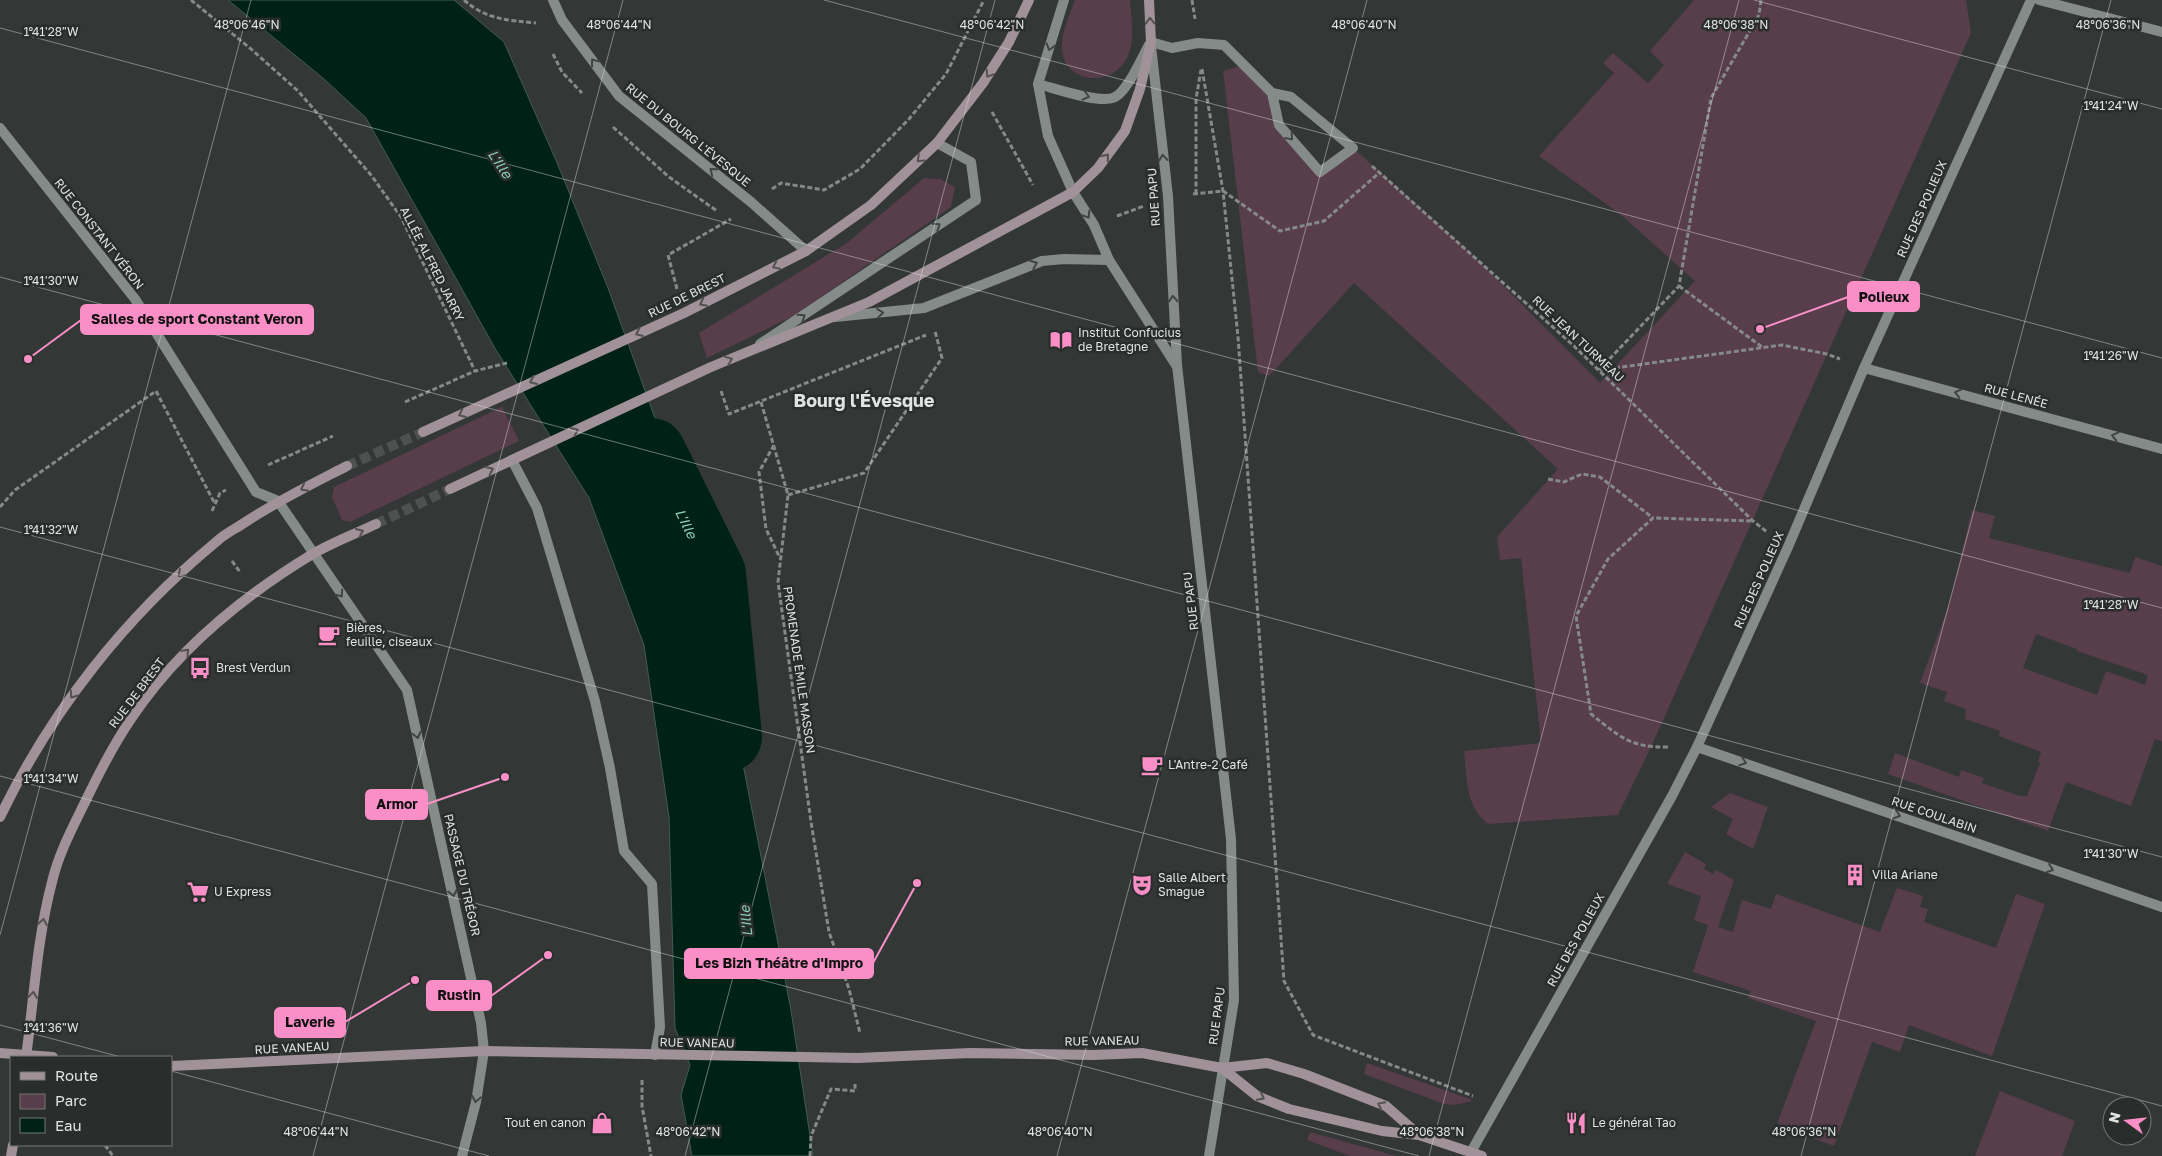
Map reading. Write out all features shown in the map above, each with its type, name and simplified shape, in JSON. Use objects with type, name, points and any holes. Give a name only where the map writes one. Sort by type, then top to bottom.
[{"type":"main road","name":"RUE DE BREST","points":[[423,432],[722,294],[806,251],[871,205],[937,143],[983,83],[1009,42],[1029,0]]},
{"type":"main road","points":[[450,489],[711,367],[869,302],[928,272],[1044,206],[1073,192],[1098,168],[1125,131],[1140,89],[1151,42],[1149,0]]},
{"type":"main road","points":[[0,817],[18,779],[46,734],[104,653],[158,595],[217,541],[278,501],[347,466]]},
{"type":"main road","name":"RUE DE BREST","points":[[27,1056],[35,970],[43,918],[52,880],[64,846],[105,761],[131,718],[166,673],[207,631],[256,593],[312,554],[376,524]]},
{"type":"main road","name":"RUE VANEAU","points":[[172,1066],[484,1051],[858,1058],[970,1053],[1094,1055],[1142,1053],[1222,1068],[1268,1063],[1304,1074],[1386,1106],[1419,1135]]},
{"type":"main road","points":[[0,1053],[27,1056]]},
{"type":"main road","name":"RUE VANEAU","points":[[1222,1068],[1258,1096],[1289,1109],[1382,1131],[1419,1135],[1482,1156]]},
{"type":"street","name":"RUE DU BOURG L'ÉVESQUE","points":[[553,0],[562,20],[619,96],[751,202],[806,251]]},
{"type":"street","points":[[1064,0],[1038,84],[1048,136],[1073,192],[1094,225],[1109,260],[1176,365]]},
{"type":"street","name":"RUE DES POLIEUX","points":[[1471,1152],[1672,796],[1697,747],[1788,547],[1864,368],[2031,0]]},
{"type":"street","points":[[2039,0],[2162,32]]},
{"type":"street","points":[[1038,84],[1102,100],[1114,98],[1124,87],[1151,42],[1172,48],[1198,43],[1224,45],[1272,93],[1279,125],[1320,172],[1353,148],[1291,97],[1272,93]]},
{"type":"street","name":"RUE PAPU","points":[[1151,42],[1168,196],[1176,365],[1231,839],[1234,986],[1209,1156]]},
{"type":"street","name":"RUE CONSTANT VÉRON","points":[[0,128],[135,299],[256,492],[278,501]]},
{"type":"street","points":[[746,353],[976,200],[971,162],[937,143]]},
{"type":"street","points":[[832,318],[924,308],[1042,261],[1064,259],[1109,260]]},
{"type":"street","name":"RUE LENÉE","points":[[1864,368],[2162,449]]},
{"type":"street","points":[[512,460],[537,508],[594,700],[610,768],[624,852],[652,884],[660,1028],[655,1055]]},
{"type":"street","name":"PASSAGE DU TRÉGOR","points":[[278,501],[312,554],[407,690],[479,1008],[484,1051],[476,1102],[462,1156]]},
{"type":"street","name":"RUE COULABIN","points":[[1697,747],[2162,907]]},
{"type":"path","name":"ALLÉE ALFRED JARRY","points":[[191,0],[251,49],[298,91],[371,175],[401,217],[475,371]]},
{"type":"path","points":[[751,202],[781,183],[824,190],[860,169],[909,119],[946,74],[984,0]]},
{"type":"path","points":[[1192,0],[1198,43]]},
{"type":"path","points":[[1599,370],[1679,286],[1711,98],[1758,16],[1761,0]]},
{"type":"path","points":[[1379,173],[1324,221],[1280,231],[1223,191],[1196,194],[1196,99],[1202,64],[1223,191],[1238,337],[1284,981],[1312,1035],[1497,1105]]},
{"type":"path","name":"RUE JEAN TURMEAU","points":[[1353,148],[1560,332],[1753,521],[1788,547]]},
{"type":"path","points":[[684,313],[668,255],[730,220]]},
{"type":"path","points":[[1679,286],[1762,347]]},
{"type":"path","points":[[711,367],[730,414],[935,331],[942,358],[864,473],[788,496]]},
{"type":"path","points":[[1599,370],[1782,344],[1827,354],[1864,368]]},
{"type":"path","points":[[405,402],[475,371],[507,363],[521,386]]},
{"type":"path","points":[[0,506],[16,490],[156,391],[215,504]]},
{"type":"path","name":"PROMENADE ÉMILE MASSON","points":[[761,402],[788,496],[778,582],[788,664],[829,932],[849,990],[858,1024]]},
{"type":"path","points":[[247,477],[274,460],[333,436]]},
{"type":"path","points":[[774,445],[759,472],[766,529],[781,558]]},
{"type":"path","points":[[1548,479],[1564,482],[1582,474],[1600,477],[1653,518],[1753,521]]},
{"type":"path","points":[[1653,518],[1608,559],[1576,616],[1592,714],[1624,740],[1651,747],[1697,747]]},
{"type":"path","points":[[642,1055],[642,1106],[651,1156]]},
{"type":"path","points":[[810,1156],[811,1136]]},
{"type":"green space","points":[[1075,0],[1130,0],[1131,47],[1122,65],[1113,73],[1102,77],[1090,78],[1070,69],[1064,60],[1063,36]]},
{"type":"green space","points":[[1694,0],[1966,0],[1971,33],[1651,747],[1618,815],[1488,824],[1475,809],[1468,791],[1464,751],[1541,743],[1521,558],[1500,560],[1497,537],[1558,469],[1354,283],[1269,376],[1258,372],[1223,71],[1244,65],[1272,93],[1279,125],[1320,171],[1353,148],[1472,254],[1600,383],[1695,281],[1620,214],[1539,156],[1614,73],[1603,63],[1613,53],[1648,83],[1664,65],[1650,51]]},
{"type":"green space","points":[[924,178],[940,179],[955,187],[951,207],[795,315],[707,358],[699,333],[847,243]]},
{"type":"green space","points":[[502,407],[519,441],[350,522],[342,520],[332,497],[334,487]]},
{"type":"green space","points":[[1972,510],[1995,516],[1989,538],[2130,573],[2135,557],[2162,566],[2162,741],[2155,739],[2131,806],[2066,782],[2048,831],[1888,774],[1895,753],[1959,777],[1961,770],[1984,778],[1982,783],[2020,796],[2027,796],[2040,763],[2038,761],[2041,752],[1999,736],[2000,731],[1965,719],[1966,709],[1944,701],[1947,692],[1920,683],[1950,602]],"holes":[[[2036,634],[2077,649],[2077,651],[2148,675],[2145,685],[2106,671],[2097,695],[2023,668]]]},
{"type":"green space","points":[[1730,793],[1768,807],[1753,849],[1726,834],[1733,819],[1711,807]]},
{"type":"green space","points":[[1685,852],[1706,864],[1704,869],[1713,874],[1716,870],[1734,880],[1718,927],[1733,932],[1742,900],[1771,909],[1776,894],[1880,932],[1897,888],[1923,896],[1920,907],[1928,909],[1924,922],[1996,948],[2016,894],[2045,904],[1992,1056],[1909,1025],[1900,1052],[1872,1042],[1834,1146],[1780,1126],[1778,1121],[1816,1021],[1748,998],[1751,991],[1693,972],[1708,925],[1694,920],[1701,896],[1667,884]]},
{"type":"green space","points":[[1367,1063],[1472,1101],[1455,1105],[1444,1104],[1364,1074]]},
{"type":"green space","points":[[2000,1091],[2075,1121],[2062,1156],[1975,1156]]},
{"type":"green space","points":[[1310,1132],[1396,1156],[1350,1156],[1307,1140]]},
{"type":"water","points":[[228,0],[454,0],[504,42],[558,165],[608,288],[669,457],[692,531],[726,677],[791,1010],[813,1156],[692,1156],[681,1095],[690,1065],[675,1028],[669,817],[644,645],[589,498],[496,350],[366,118],[324,79]]},
{"type":"waterway","name":"L'Ille","points":[[651,453],[711,574],[727,737]]},
{"type":"tunnel","points":[[347,466],[423,432]]},
{"type":"tunnel","points":[[376,524],[450,489]]},
{"type":"place","name":"Polieux","points":[[1760,329]]},
{"type":"place","name":"Institut Confucius de Bretagne","points":[[1061,340]]},
{"type":"place","name":"Salles de sport Constant Veron","points":[[28,359]]},
{"type":"place","name":"Bières, feuille, ciseaux","points":[[329,635]]},
{"type":"place","name":"Brest Verdun","points":[[200,668]]},
{"type":"place","name":"L'Antre-2 Café","points":[[1152,765]]},
{"type":"place","name":"Armor","points":[[505,777]]},
{"type":"place","name":"Villa Ariane","points":[[1855,875]]},
{"type":"place","name":"Les Bizh Théâtre d'Impro","points":[[917,883]]},
{"type":"place","name":"Salle Albert Smague","points":[[1142,885]]},
{"type":"place","name":"U Express","points":[[198,892]]},
{"type":"place","name":"Rustin","points":[[548,955]]},
{"type":"place","name":"Laverie","points":[[415,980]]},
{"type":"place","name":"Tout en canon","points":[[602,1123]]},
{"type":"place","name":"Le général Tao","points":[[1576,1123]]},
{"type":"district","name":"Bourg l'Évesque","points":[[864,401]]}]
